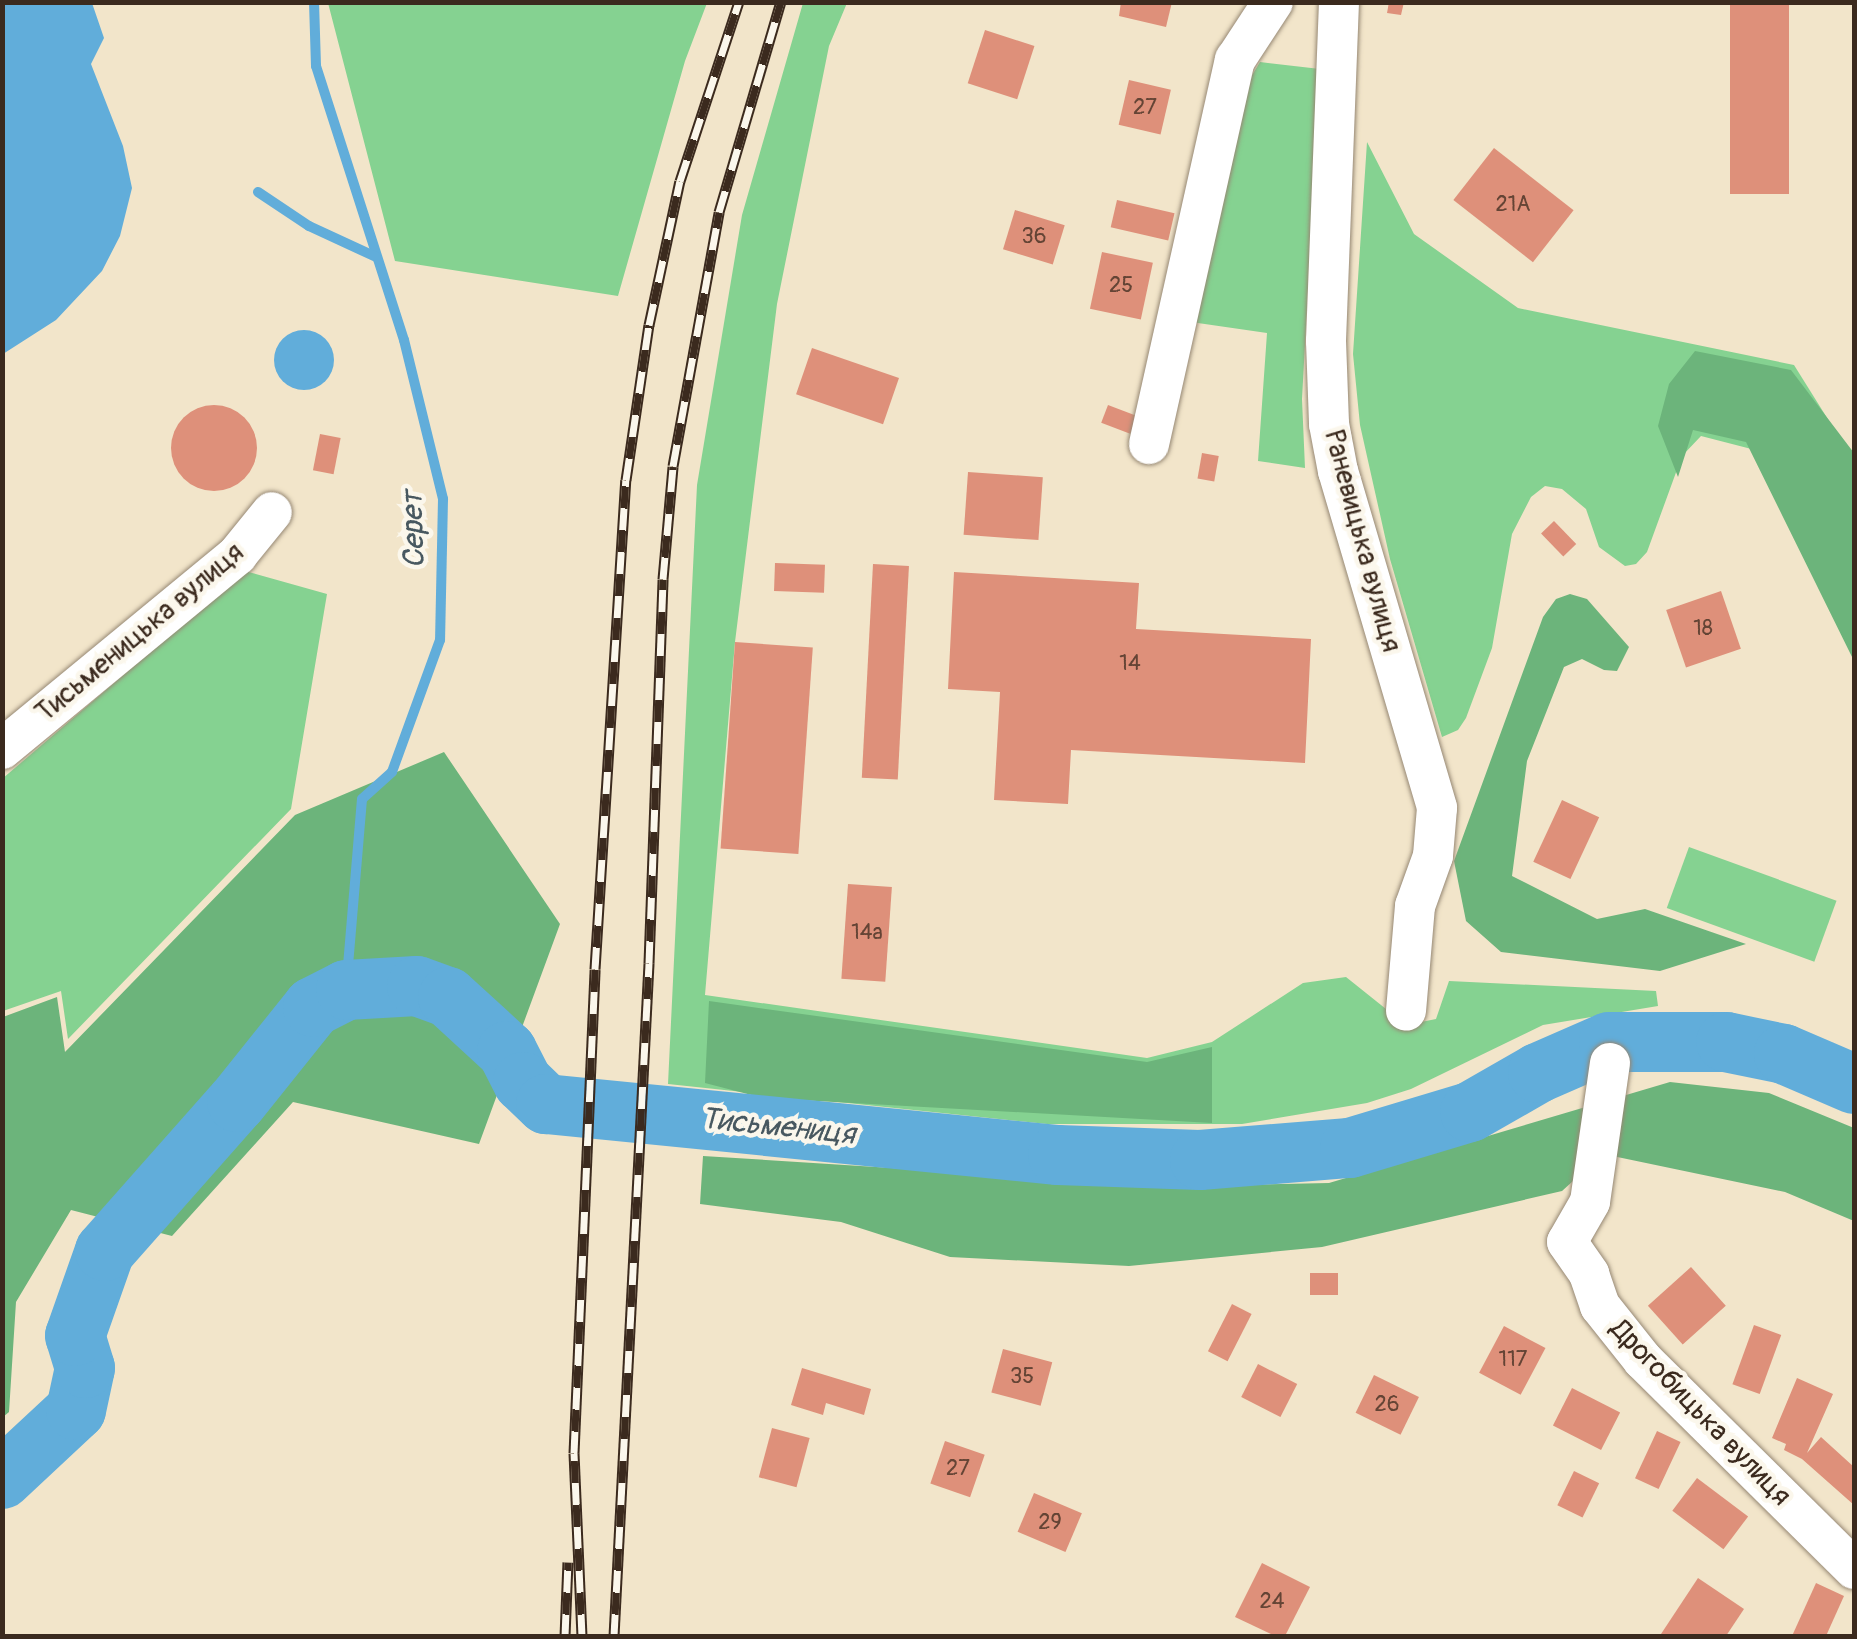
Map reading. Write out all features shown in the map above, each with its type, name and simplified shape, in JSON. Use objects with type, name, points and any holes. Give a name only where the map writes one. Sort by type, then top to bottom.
[{"type":"street","points":[[1149,444],[1235,60],[1273,2]]},
{"type":"street","name":"Раневицька вулиця","points":[[1339,2],[1326,342],[1328,424],[1437,808],[1433,856],[1415,906],[1406,1011]]},
{"type":"street","name":"Тисьменицька вулиця","points":[[2,749],[237,555],[272,512]]},
{"type":"street","name":"Дрогобицька вулиця","points":[[1610,1062],[1590,1202],[1567,1242],[1584,1264],[1600,1306],[1643,1360],[1854,1569]]},
{"type":"green space","points":[[328,3],[707,3],[685,61],[618,296],[395,261]]},
{"type":"green space","points":[[803,3],[847,3],[829,46],[777,304],[735,642],[705,995],[1147,1058],[1212,1042],[1303,983],[1346,977],[1406,1025],[1436,1019],[1449,981],[1656,991],[1658,1006],[1543,1025],[1411,1089],[1367,1103],[1242,1124],[1047,1124],[668,1084],[697,485],[742,215]]},
{"type":"green space","points":[[1260,62],[1320,69],[1302,399],[1305,468],[1258,461],[1267,333],[1191,322],[1245,87]]},
{"type":"green space","points":[[1367,142],[1414,234],[1518,308],[1794,365],[1839,437],[1763,452],[1701,436],[1682,456],[1647,552],[1636,564],[1625,566],[1599,547],[1586,509],[1562,489],[1545,486],[1531,497],[1512,534],[1492,648],[1466,718],[1458,730],[1442,737],[1390,559],[1360,425],[1353,354]]},
{"type":"green space","points":[[1695,351],[1791,370],[1854,453],[1854,661],[1746,442],[1693,430],[1678,477],[1658,426],[1669,384]]},
{"type":"green space","points":[[245,571],[327,594],[291,809],[68,1039],[61,991],[3,1011],[2,779]]},
{"type":"green space","points":[[1570,594],[1587,599],[1629,647],[1617,671],[1604,670],[1582,659],[1564,667],[1527,761],[1512,876],[1597,919],[1645,909],[1746,944],[1660,971],[1501,952],[1466,921],[1454,861],[1543,617],[1556,599]]},
{"type":"green space","points":[[444,752],[560,924],[479,1144],[293,1102],[172,1236],[71,1210],[16,1302],[9,1412],[3,1417],[3,1017],[57,997],[65,1052],[295,815]]},
{"type":"green space","points":[[1689,847],[1837,901],[1814,962],[1667,908]]},
{"type":"green space","points":[[709,1001],[1147,1062],[1212,1047],[1212,1123],[763,1098],[705,1083]]},
{"type":"green space","points":[[1670,1082],[1769,1093],[1854,1128],[1854,1221],[1785,1192],[1603,1154],[1562,1191],[1322,1247],[1129,1266],[950,1257],[841,1222],[700,1204],[703,1156],[1177,1186],[1329,1183]]},
{"type":"water","points":[[3,2],[92,3],[104,38],[91,64],[123,146],[132,188],[120,236],[102,271],[56,320],[3,354]]},
{"type":"water","points":[[304,330],[325,339],[334,360],[325,381],[304,390],[283,381],[274,360],[283,339]]},
{"type":"building","points":[[1121,2],[1172,2],[1166,27],[1119,16]]},
{"type":"building","points":[[1389,2],[1404,2],[1401,15],[1387,13]]},
{"type":"building","points":[[1730,2],[1789,2],[1789,194],[1730,194]]},
{"type":"building","points":[[985,30],[1034,46],[1017,99],[968,83]]},
{"type":"building","points":[[1129,80],[1171,90],[1161,134],[1119,125]]},
{"type":"building","points":[[1494,148],[1574,210],[1533,262],[1453,200]]},
{"type":"building","points":[[1117,200],[1174,213],[1168,241],[1111,227]]},
{"type":"building","points":[[1015,210],[1065,225],[1053,264],[1003,249]]},
{"type":"building","points":[[1102,252],[1153,263],[1141,320],[1090,309]]},
{"type":"building","points":[[812,348],[899,378],[883,424],[796,394]]},
{"type":"building","points":[[214,405],[244,418],[257,448],[244,478],[214,491],[184,478],[171,448],[184,418]]},
{"type":"building","points":[[1108,405],[1137,416],[1130,434],[1101,423]]},
{"type":"building","points":[[320,434],[341,438],[334,474],[313,470]]},
{"type":"building","points":[[1202,453],[1219,456],[1214,482],[1197,479]]},
{"type":"building","points":[[968,472],[1043,477],[1038,540],[964,535]]},
{"type":"building","points":[[1554,521],[1576,544],[1563,557],[1541,534]]},
{"type":"building","points":[[775,563],[825,565],[824,593],[774,591]]},
{"type":"building","points":[[873,564],[909,566],[898,780],[862,778]]},
{"type":"building","points":[[954,572],[1139,583],[1136,629],[1311,639],[1305,763],[1071,750],[1068,804],[994,800],[1000,692],[948,689]]},
{"type":"building","points":[[1721,591],[1741,649],[1686,668],[1666,610]]},
{"type":"building","points":[[735,642],[813,647],[798,854],[721,848]]},
{"type":"building","points":[[1562,800],[1599,817],[1570,879],[1533,862]]},
{"type":"building","points":[[848,884],[892,887],[885,982],[841,979]]},
{"type":"building","points":[[1691,1267],[1726,1306],[1683,1344],[1648,1306]]},
{"type":"building","points":[[1310,1273],[1338,1273],[1338,1295],[1310,1295]]},
{"type":"building","points":[[1232,1304],[1252,1314],[1228,1361],[1208,1351]]},
{"type":"building","points":[[1754,1325],[1781,1335],[1760,1394],[1732,1384]]},
{"type":"building","points":[[1504,1326],[1545,1348],[1521,1395],[1479,1373]]},
{"type":"building","points":[[1003,1349],[1052,1362],[1041,1406],[991,1392]]},
{"type":"building","points":[[1258,1364],[1297,1384],[1280,1417],[1241,1397]]},
{"type":"building","points":[[802,1368],[871,1389],[864,1415],[826,1403],[823,1415],[791,1405]]},
{"type":"building","points":[[1374,1375],[1419,1397],[1401,1435],[1356,1413]]},
{"type":"building","points":[[1797,1378],[1833,1394],[1807,1453],[1821,1437],[1854,1467],[1854,1505],[1802,1459],[1784,1450],[1786,1444],[1772,1438]]},
{"type":"building","points":[[1572,1388],[1620,1413],[1601,1450],[1553,1425]]},
{"type":"building","points":[[772,1428],[810,1438],[796,1487],[759,1477]]},
{"type":"building","points":[[1657,1431],[1681,1442],[1659,1489],[1635,1478]]},
{"type":"building","points":[[945,1441],[985,1455],[970,1497],[930,1484]]},
{"type":"building","points":[[1574,1471],[1599,1483],[1583,1517],[1557,1505]]},
{"type":"building","points":[[1697,1478],[1748,1517],[1723,1549],[1672,1511]]},
{"type":"building","points":[[1034,1493],[1082,1513],[1065,1552],[1018,1532]]},
{"type":"building","points":[[1262,1563],[1310,1587],[1285,1636],[1275,1636],[1235,1617]]},
{"type":"building","points":[[1698,1578],[1744,1609],[1726,1636],[1661,1634]]},
{"type":"building","points":[[1816,1583],[1844,1596],[1826,1636],[1792,1636]]},
{"type":"waterway","name":"Серет","points":[[314,2],[316,66],[404,340],[443,499],[440,640],[392,772],[362,799],[346,990]]},
{"type":"waterway","points":[[258,192],[309,226],[376,257]]},
{"type":"waterway","name":"Тисьмениця","points":[[2,1479],[76,1410],[85,1368],[75,1336],[105,1251],[237,1102],[313,1007],[346,990],[417,986],[448,997],[507,1051],[523,1082],[546,1104],[1058,1155],[1200,1160],[1350,1148],[1470,1112],[1538,1073],[1609,1042],[1726,1042],[1784,1054],[1854,1084]]},
{"type":"railway","points":[[582,1636],[574,1453],[595,969],[626,480],[649,325],[680,181],[739,2]]},
{"type":"railway","points":[[614,1636],[649,963],[663,579],[673,466],[719,212],[781,2]]},
{"type":"railway","points":[[565,1636],[568,1562]]}]
